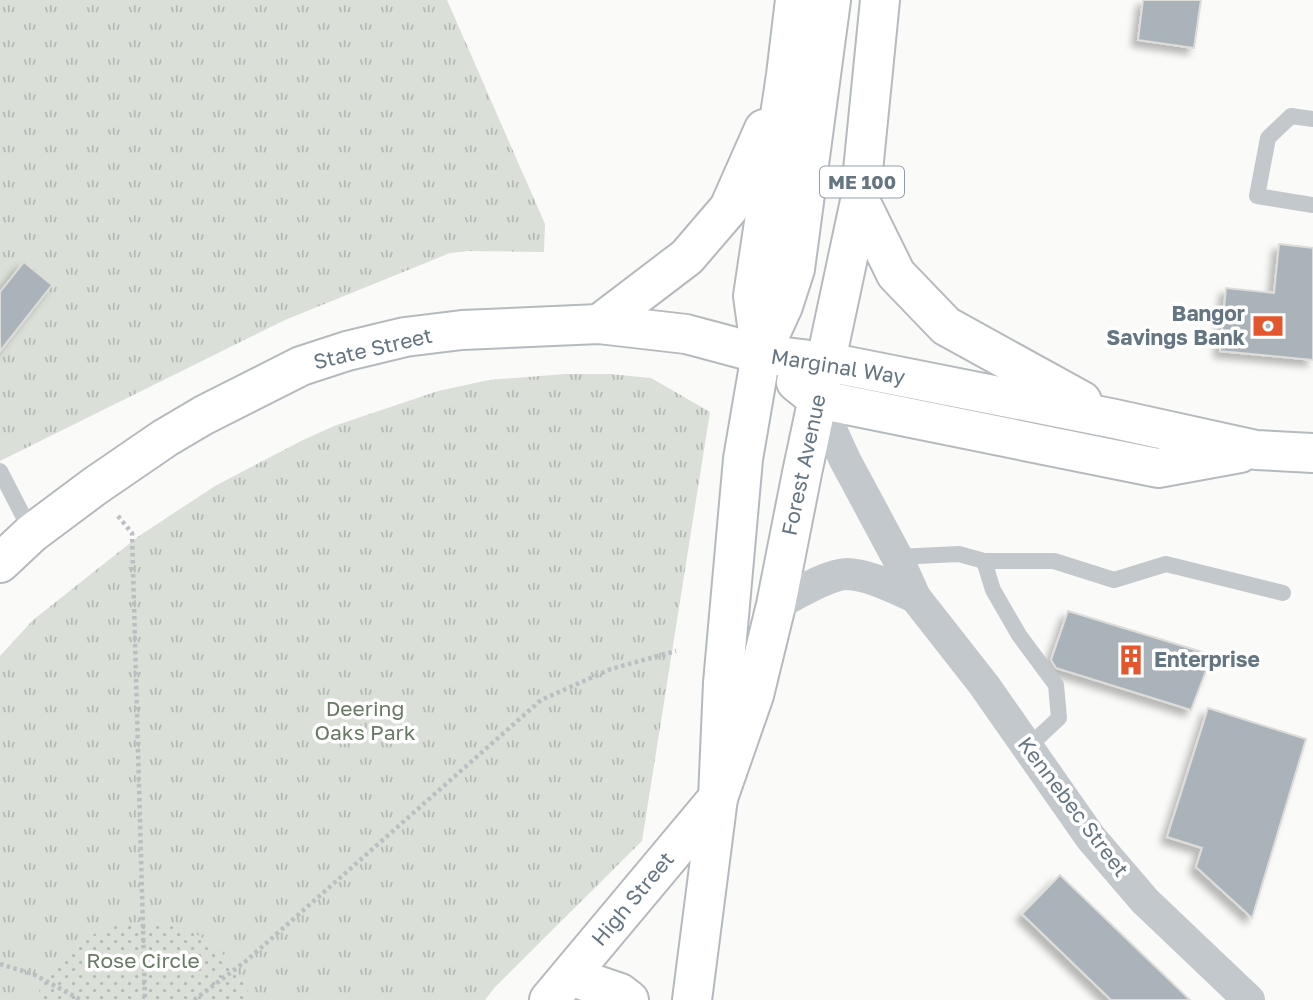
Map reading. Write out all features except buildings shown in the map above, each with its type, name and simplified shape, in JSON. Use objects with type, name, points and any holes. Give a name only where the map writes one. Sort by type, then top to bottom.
[{"type":"main road","points":[[761,354],[753,296],[786,75],[794,0]]},
{"type":"main road","name":"Forest Avenue","points":[[692,1000],[718,798],[723,683],[743,459],[761,354],[783,306],[795,269],[831,0]]},
{"type":"main road","name":"Forest Avenue","points":[[718,798],[754,695],[776,606],[860,201],[880,0]]},
{"type":"main road","points":[[599,324],[687,257],[729,208],[786,75]]},
{"type":"main road","points":[[860,201],[896,274],[946,326],[1115,419]]},
{"type":"main road","name":"State Street","points":[[0,563],[32,533],[95,486],[204,415],[301,366],[347,351],[405,337],[462,330],[599,324],[686,334],[761,354]]},
{"type":"main road","name":"Marginal Way","points":[[761,354],[827,362],[1256,450],[1313,453]]},
{"type":"main road","name":"Marginal Way","points":[[761,354],[817,399],[1158,468],[1256,450]]},
{"type":"main road","name":"High Street","points":[[559,988],[718,798]]},
{"type":"main road","points":[[559,988],[620,993],[629,1000]]},
{"type":"street","name":"Kennebec Street","points":[[817,399],[915,597],[984,685],[1091,838],[1145,901],[1249,1000]]},
{"type":"street","name":"Kennebec Street","points":[[776,606],[814,585],[846,574],[884,583],[915,597]]},
{"type":"lane","points":[[1313,119],[1291,116],[1268,138],[1257,196],[1313,205]]},
{"type":"lane","points":[[0,471],[32,533]]},
{"type":"lane","points":[[897,557],[959,554],[984,561],[1054,561],[1114,580],[1166,564],[1283,593]]},
{"type":"lane","points":[[984,561],[993,590],[1019,635],[1056,685],[1059,718],[1028,747]]},
{"type":"path","points":[[114,512],[132,533],[145,1000]]},
{"type":"path","points":[[194,1000],[246,961],[541,701],[611,669],[676,651]]},
{"type":"path","points":[[0,964],[33,974],[81,1000]]},
{"type":"green space","points":[[0,0],[447,0],[545,224],[544,252],[450,253],[285,320],[0,461]]},
{"type":"green space","name":"Deering Oaks Park","points":[[565,374],[651,378],[710,412],[642,841],[485,1000],[0,1000],[0,656],[33,620],[139,536],[215,486],[301,441],[334,426],[438,391],[489,380]]},
{"type":"green space","name":"Rose Circle","points":[[149,922],[177,927],[208,941],[234,968],[251,1000],[35,1000],[48,971],[75,943],[110,927]]},
{"type":"place","name":"Bangor Savings Bank","points":[[1268,326]]},
{"type":"place","name":"Enterprise","points":[[1131,660]]}]
